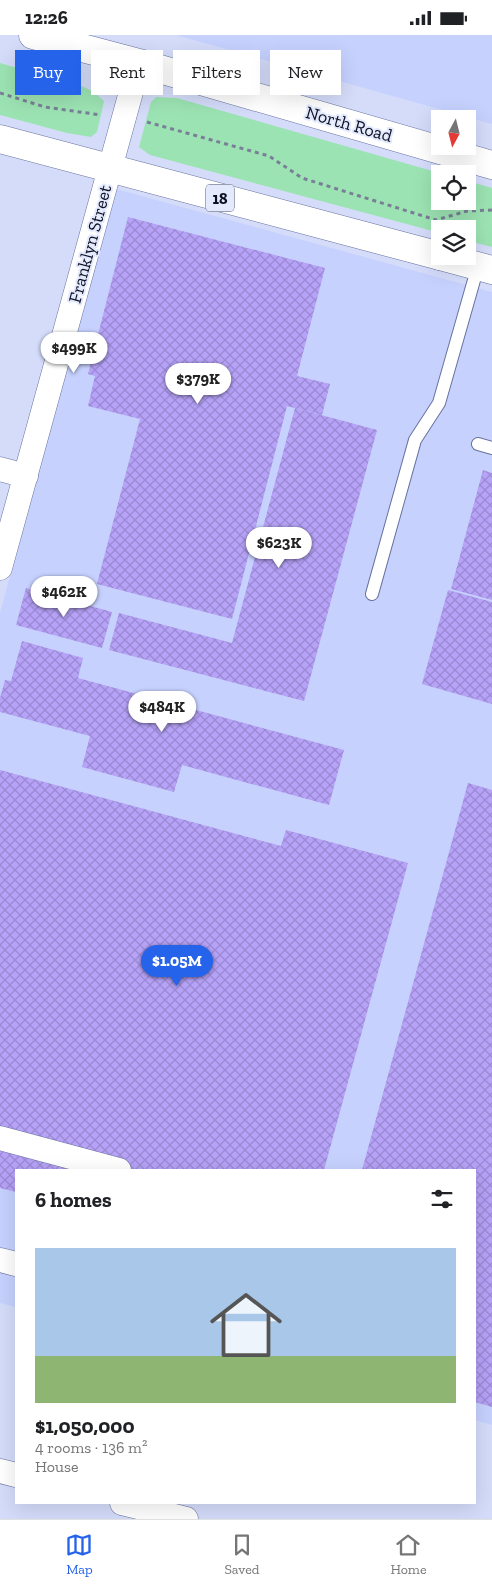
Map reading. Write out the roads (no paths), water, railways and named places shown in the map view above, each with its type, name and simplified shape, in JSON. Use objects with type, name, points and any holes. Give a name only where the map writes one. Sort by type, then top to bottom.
[{"type":"highway","name":"North Road","points":[[34,35],[91,50]]},
{"type":"highway","name":"North Road","points":[[163,70],[492,165]]},
{"type":"highway","name":"18","points":[[0,139],[431,254]]},
{"type":"street","name":"Franklyn Street","points":[[0,568],[130,95]]},
{"type":"street","points":[[0,469],[26,476]]},
{"type":"street","points":[[0,1138],[115,1169]]},
{"type":"street","points":[[0,1260],[15,1264]]},
{"type":"street","points":[[0,1471],[15,1475]]},
{"type":"street","points":[[126,1504],[186,1519]]},
{"type":"lane","points":[[372,594],[415,440],[439,403],[485,268]]},
{"type":"lane","points":[[478,444],[492,448]]}]
